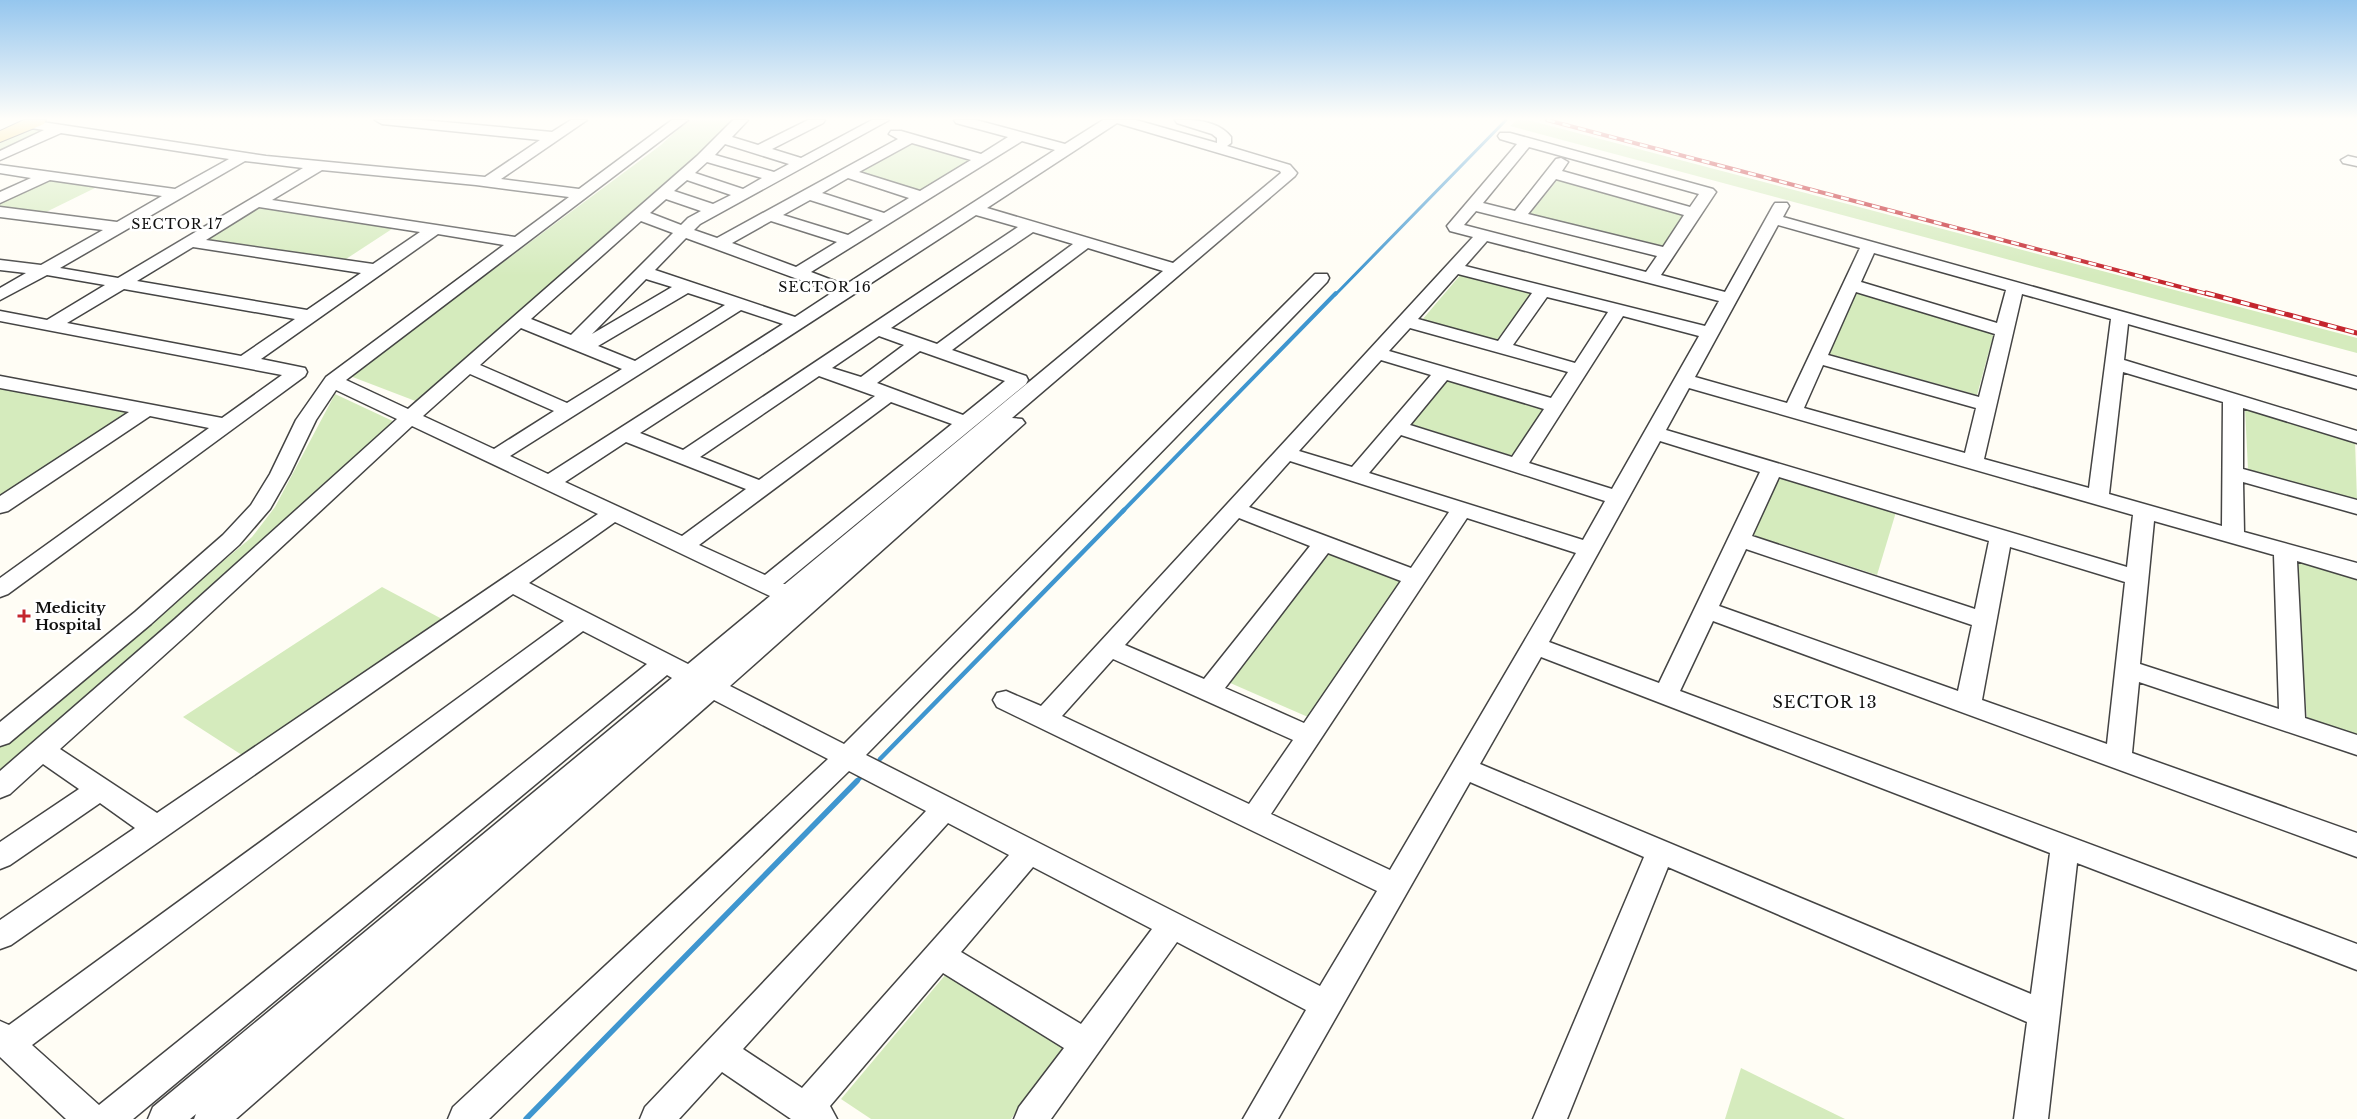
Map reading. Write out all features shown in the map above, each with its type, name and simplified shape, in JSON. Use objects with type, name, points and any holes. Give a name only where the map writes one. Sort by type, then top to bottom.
[{"type":"street","points":[[22,172],[179,194]]},
{"type":"street","points":[[0,295],[216,172]]},
{"type":"street","points":[[51,325],[307,172]]},
{"type":"street","points":[[395,172],[488,181],[583,194]]},
{"type":"street","points":[[488,181],[501,172]]},
{"type":"street","points":[[0,736],[143,618],[231,540],[259,509],[280,474],[306,420],[333,381],[612,172]]},
{"type":"street","points":[[756,172],[774,178]]},
{"type":"street","points":[[578,345],[644,272],[694,221],[785,172]]},
{"type":"street","points":[[798,273],[962,172]]},
{"type":"street","points":[[549,483],[1031,172]]},
{"type":"street","points":[[211,1119],[468,900],[701,682],[787,595],[966,423],[1019,380],[1291,172]]},
{"type":"street","points":[[787,595],[1045,396],[1302,177],[1297,172]]},
{"type":"street","points":[[1500,172],[1455,226],[1456,228],[1482,237],[1729,298]]},
{"type":"street","points":[[1637,172],[1708,192],[1650,278]]},
{"type":"street","points":[[720,244],[847,173],[922,197]]},
{"type":"street","points":[[1518,217],[1553,173],[1693,213]]},
{"type":"street","points":[[0,787],[183,625],[410,417],[685,174],[744,194]]},
{"type":"street","points":[[0,198],[47,176]]},
{"type":"street","points":[[664,193],[714,210]]},
{"type":"street","points":[[809,194],[886,219]]},
{"type":"street","points":[[255,202],[519,242]]},
{"type":"street","points":[[1472,205],[1667,252]]},
{"type":"street","points":[[974,209],[1168,267]]},
{"type":"street","points":[[0,212],[120,227]]},
{"type":"street","points":[[1260,1119],[1535,646],[1777,213],[1869,246],[2120,315],[2356,387]]},
{"type":"street","points":[[639,215],[846,291]]},
{"type":"street","points":[[770,216],[850,241]]},
{"type":"street","points":[[684,458],[1031,226]]},
{"type":"street","points":[[246,361],[435,229]]},
{"type":"street","points":[[1045,718],[1482,237]]},
{"type":"street","points":[[189,242],[377,270]]},
{"type":"street","points":[[939,351],[1086,242]]},
{"type":"street","points":[[1793,411],[1869,246]]},
{"type":"street","points":[[0,264],[45,270],[311,316]]},
{"type":"street","points":[[787,595],[1168,267]]},
{"type":"street","points":[[1454,268],[1709,333]]},
{"type":"street","points":[[644,272],[796,323]]},
{"type":"street","points":[[465,1119],[846,758],[1320,278]]},
{"type":"street","points":[[578,345],[687,286]]},
{"type":"street","points":[[1851,286],[2004,331]]},
{"type":"street","points":[[1973,462],[2015,286]]},
{"type":"street","points":[[1502,348],[1543,290]]},
{"type":"street","points":[[495,457],[740,303]]},
{"type":"street","points":[[1517,466],[1618,310]]},
{"type":"street","points":[[2098,498],[2120,315]]},
{"type":"street","points":[[0,316],[298,372],[297,375],[0,589]]},
{"type":"street","points":[[519,321],[637,368]]},
{"type":"street","points":[[1406,321],[1580,370]]},
{"type":"street","points":[[877,329],[1019,380]]},
{"type":"street","points":[[864,384],[917,344]]},
{"type":"street","points":[[1377,352],[1556,406]]},
{"type":"street","points":[[1818,358],[1987,405]]},
{"type":"street","points":[[2114,363],[2357,437]]},
{"type":"street","points":[[468,366],[569,411]]},
{"type":"street","points":[[817,369],[864,384],[888,395],[966,423]]},
{"type":"street","points":[[1356,475],[1444,372]]},
{"type":"street","points":[[1683,380],[2357,572]]},
{"type":"street","points":[[333,381],[787,595]]},
{"type":"street","points":[[0,382],[226,425]]},
{"type":"street","points":[[683,546],[888,395]]},
{"type":"street","points":[[2233,399],[2233,536]]},
{"type":"street","points":[[0,506],[146,410]]},
{"type":"street","points":[[1397,428],[1618,498]]},
{"type":"street","points":[[1654,433],[2137,578]]},
{"type":"street","points":[[624,434],[761,488]]},
{"type":"street","points":[[1286,453],[1589,550]]},
{"type":"street","points":[[1666,695],[1772,469]]},
{"type":"street","points":[[2233,473],[2357,507]]},
{"type":"street","points":[[1235,509],[1415,578]]},
{"type":"street","points":[[1254,818],[1462,509]]},
{"type":"street","points":[[2118,759],[2144,511]]},
{"type":"street","points":[[0,936],[614,514]]},
{"type":"street","points":[[1968,705],[2001,538]]},
{"type":"street","points":[[1739,539],[1985,621]]},
{"type":"street","points":[[1208,692],[1324,543]]},
{"type":"street","points":[[2285,551],[2292,723]]},
{"type":"street","points":[[512,584],[1326,1005]]},
{"type":"street","points":[[1706,610],[2357,846]]},
{"type":"street","points":[[90,1119],[4,1040],[582,620]]},
{"type":"street","points":[[1535,646],[2357,957]]},
{"type":"street","points":[[1109,648],[1309,736]]},
{"type":"street","points":[[107,1119],[665,663]]},
{"type":"street","points":[[2128,668],[2357,745]]},
{"type":"street","points":[[165,1119],[701,682]]},
{"type":"street","points":[[1006,700],[1395,886]]},
{"type":"street","points":[[42,750],[157,828]]},
{"type":"street","points":[[1464,768],[2044,1014]]},
{"type":"street","points":[[0,857],[100,789]]},
{"type":"street","points":[[657,1119],[946,807]]},
{"type":"street","points":[[2031,1119],[2065,846]]},
{"type":"street","points":[[719,1052],[813,1114],[940,955],[1030,851]]},
{"type":"street","points":[[1550,1119],[1661,851]]},
{"type":"street","points":[[1031,1119],[1172,925]]},
{"type":"street","points":[[940,955],[1086,1044]]},
{"type":"green space","points":[[624,172],[680,172],[418,402],[350,376]]},
{"type":"green space","points":[[856,172],[955,172],[922,192],[855,173]]},
{"type":"green space","points":[[1682,172],[1727,172],[2357,338],[2357,353]]},
{"type":"green space","points":[[1559,178],[1684,213],[1664,246],[1530,214]]},
{"type":"green space","points":[[46,179],[97,187],[42,214],[0,208],[0,201]]},
{"type":"green space","points":[[258,208],[395,227],[346,259],[205,239]]},
{"type":"green space","points":[[1462,273],[1533,293],[1496,341],[1422,320]]},
{"type":"green space","points":[[1857,291],[1994,333],[1977,395],[1829,354]]},
{"type":"green space","points":[[1447,378],[1545,408],[1513,456],[1411,424]]},
{"type":"green space","points":[[0,387],[132,411],[0,498]]},
{"type":"green space","points":[[335,394],[397,423],[0,776],[0,747],[252,537],[275,507]]},
{"type":"green space","points":[[2245,408],[2355,441],[2357,500],[2248,470]]},
{"type":"green space","points":[[1777,476],[1896,512],[1877,575],[1752,535]]},
{"type":"green space","points":[[1330,553],[1404,580],[1308,717],[1228,682]]},
{"type":"green space","points":[[2295,559],[2357,576],[2357,736],[2307,720]]},
{"type":"green space","points":[[382,587],[442,619],[245,757],[183,717]]},
{"type":"green space","points":[[946,974],[1064,1046],[1011,1119],[871,1119],[841,1099]]},
{"type":"green space","points":[[1741,1068],[1845,1119],[1725,1119]]},
{"type":"waterway","points":[[1335,295],[1455,172]]},
{"type":"waterway","points":[[1122,512],[1336,293]]},
{"type":"waterway","points":[[880,759],[1124,510]]},
{"type":"waterway","points":[[857,781],[863,775]]},
{"type":"waterway","points":[[526,1119],[857,781]]},
{"type":"railway","points":[[1745,172],[2211,295]]},
{"type":"railway","points":[[2206,293],[2357,333]]},
{"type":"place","name":"Medicity Hospital","points":[[24,616]]},
{"type":"district","name":"SECTOR 17","points":[[177,224]]},
{"type":"district","name":"SECTOR 16","points":[[825,287]]},
{"type":"district","name":"SECTOR 13","points":[[1825,702]]}]
